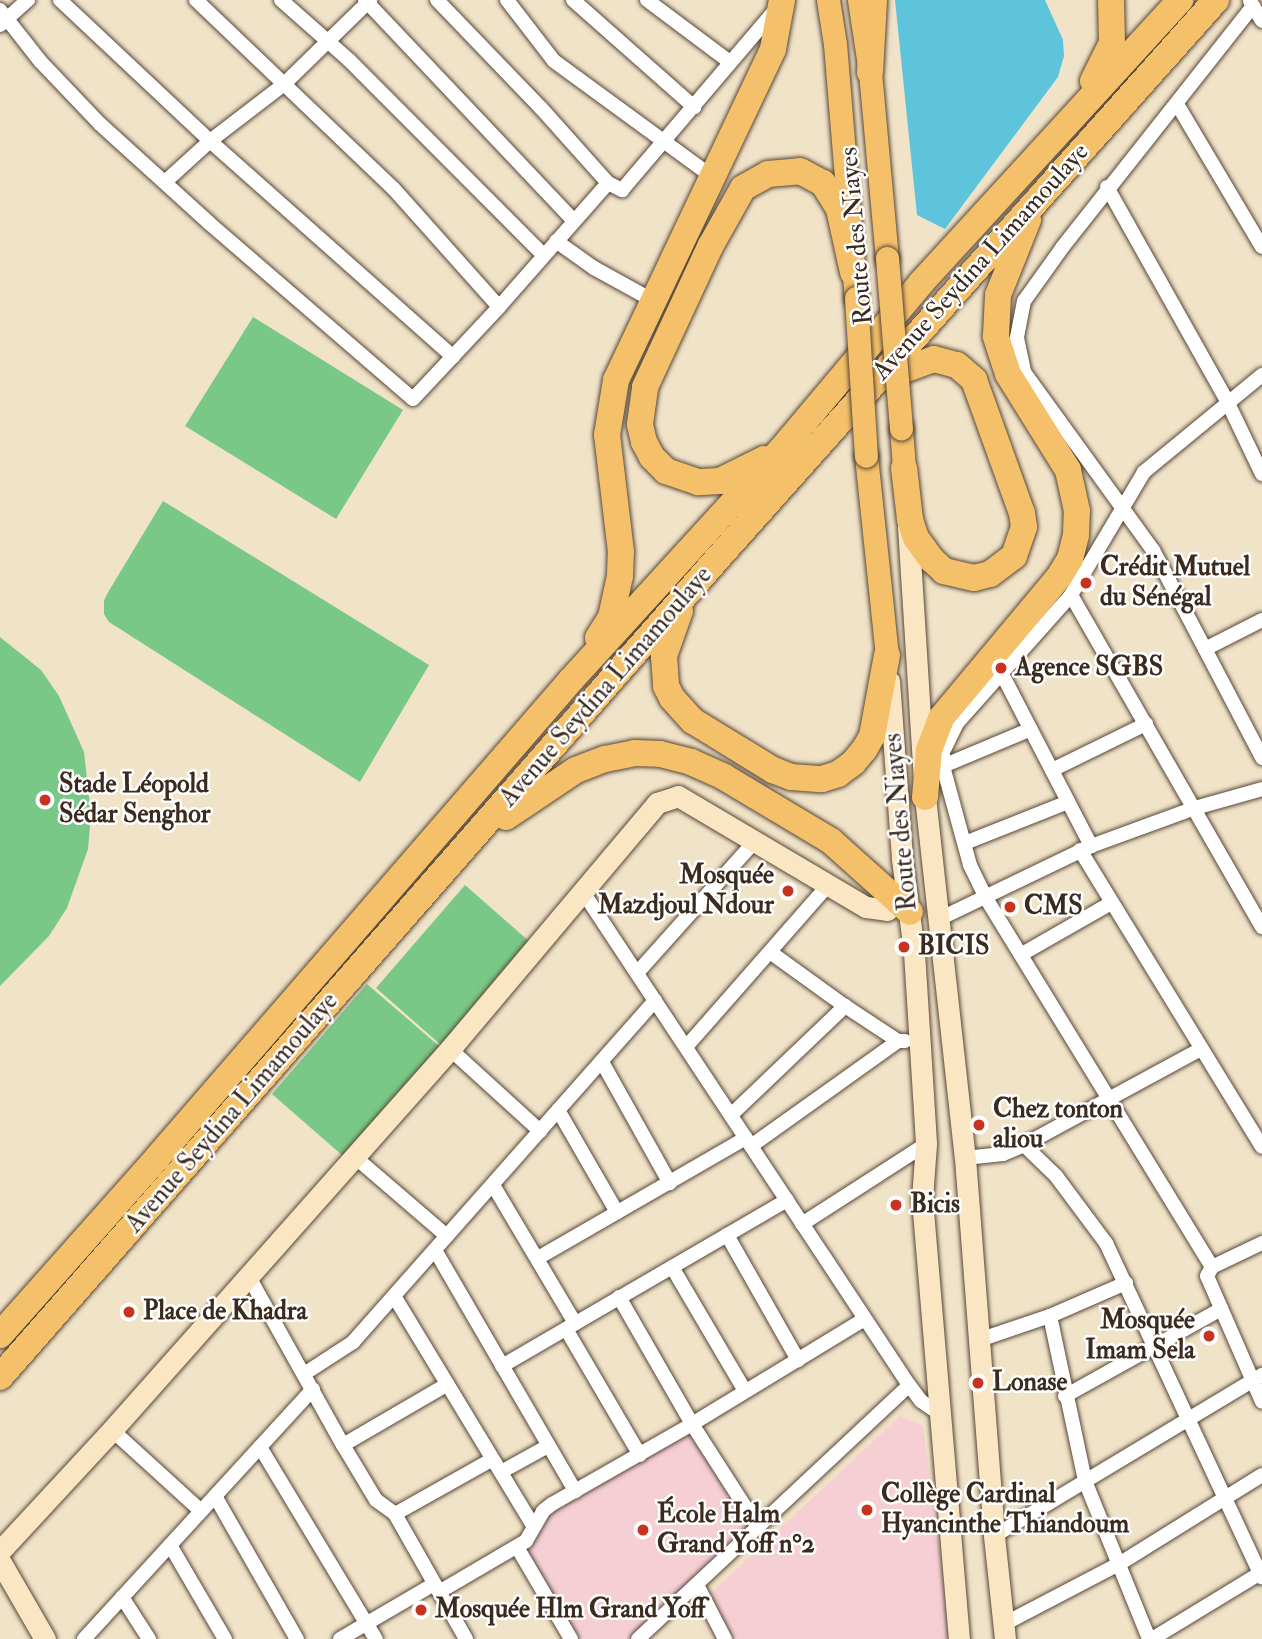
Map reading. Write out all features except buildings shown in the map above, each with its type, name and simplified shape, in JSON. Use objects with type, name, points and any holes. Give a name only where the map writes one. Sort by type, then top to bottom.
[{"type":"highway","points":[[870,72],[874,0]]},
{"type":"highway","points":[[1056,137],[1105,62],[1114,25],[1111,0]]},
{"type":"highway","name":"Avenue Seydina Limamoulaye","points":[[0,1335],[572,680],[781,450],[921,283],[1180,0]]},
{"type":"highway","name":"Avenue Seydina Limamoulaye","points":[[0,1377],[874,382],[1216,0]]},
{"type":"highway","points":[[572,680],[611,617],[616,597],[621,552],[608,463],[610,404],[616,380],[773,49],[782,1]]},
{"type":"highway","points":[[781,450],[720,481],[683,479],[666,471],[652,457],[644,442],[640,424],[645,387],[734,198],[753,180],[787,170],[800,171],[822,183],[839,209],[854,285]]},
{"type":"highway","points":[[925,797],[929,750],[941,718],[1059,577],[1070,559],[1076,535],[1077,511],[1068,470],[1008,374],[996,337],[998,295],[1038,198]]},
{"type":"highway","points":[[874,382],[934,359],[957,365],[974,380],[1022,513],[1022,535],[1014,556],[1003,567],[974,578],[944,571],[916,538],[910,519],[904,468]]},
{"type":"highway","points":[[686,595],[664,656],[665,679],[671,698],[693,721],[773,771],[791,777],[822,779],[838,774],[853,764],[864,750],[874,726],[887,655]]},
{"type":"highway","points":[[456,858],[518,807],[576,770],[635,753],[660,754],[691,762],[724,777],[831,841],[904,907]]},
{"type":"main road","name":"Route des Niayes","points":[[828,0],[835,44],[866,456],[887,655],[901,846],[909,1041],[926,1144],[922,1199],[959,1639]]},
{"type":"main road","name":"Route des Niayes","points":[[859,0],[870,72],[887,258],[904,468],[925,797],[965,1158],[993,1535],[1004,1632]]},
{"type":"main road","points":[[0,1551],[112,1430],[450,1049],[657,803],[667,797],[677,796],[875,910],[904,907]]},
{"type":"main road","points":[[0,1561],[45,1639]]},
{"type":"street","points":[[29,0],[3,18],[48,70],[100,124],[413,399],[499,307],[607,183]]},
{"type":"street","points":[[60,0],[211,141],[453,357]]},
{"type":"street","points":[[196,0],[393,188],[499,307]]},
{"type":"street","points":[[281,0],[330,42],[543,255]]},
{"type":"street","points":[[437,0],[541,108],[607,183],[622,190],[782,1]]},
{"type":"street","points":[[507,0],[554,61],[711,176]]},
{"type":"street","points":[[573,0],[694,107]]},
{"type":"street","points":[[647,0],[730,62]]},
{"type":"street","points":[[165,182],[211,141],[283,85],[330,42],[368,1],[467,111],[574,221]]},
{"type":"street","points":[[1262,21],[1251,3],[1177,104],[1107,187],[1024,301],[1017,338],[1024,372],[1123,505],[1153,550],[1262,758]]},
{"type":"street","points":[[1177,104],[1262,247]]},
{"type":"street","points":[[1107,187],[1227,401],[1262,474]]},
{"type":"street","points":[[556,241],[594,268],[652,300]]},
{"type":"street","points":[[1212,1267],[1111,1098],[986,898],[965,843],[943,766],[943,752],[957,723],[1071,595],[1144,472],[1227,401],[1262,375]]},
{"type":"street","points":[[1071,595],[1262,927]]},
{"type":"street","points":[[1205,649],[1262,620]]},
{"type":"street","points":[[1002,674],[1068,802],[1111,903],[1262,1147]]},
{"type":"street","points":[[1052,769],[1146,724]]},
{"type":"street","points":[[943,766],[1031,729]]},
{"type":"street","points":[[937,920],[1086,848],[1195,808],[1262,789]]},
{"type":"street","points":[[965,843],[1068,802]]},
{"type":"street","points":[[637,973],[756,840]]},
{"type":"street","points":[[686,1047],[830,883]]},
{"type":"street","points":[[583,892],[909,1385],[921,1401],[940,1415]]},
{"type":"street","points":[[1022,954],[1111,903]]},
{"type":"street","points":[[538,1258],[617,1212],[749,1142],[909,1041],[845,1006],[770,952]]},
{"type":"street","points":[[304,1374],[353,1342],[655,1001]]},
{"type":"street","points":[[731,1115],[845,1006]]},
{"type":"street","points":[[450,1049],[540,1131]]},
{"type":"street","points":[[965,1158],[1003,1154],[1201,1049]]},
{"type":"street","points":[[601,1062],[670,1183]]},
{"type":"street","points":[[558,1110],[617,1212]]},
{"type":"street","points":[[802,1224],[926,1144]]},
{"type":"street","points":[[1024,1144],[1084,1209],[1106,1243],[1261,1574],[1150,1639],[1085,1481],[1065,1396],[1051,1316]]},
{"type":"street","points":[[355,1157],[447,1236]]},
{"type":"street","points":[[492,1185],[538,1258],[570,1326],[640,1455]]},
{"type":"street","points":[[502,1366],[787,1200]]},
{"type":"street","points":[[727,1235],[798,1360]]},
{"type":"street","points":[[1262,1243],[1212,1267],[1208,1276],[1221,1309],[1257,1378],[1262,1402]]},
{"type":"street","points":[[435,1250],[575,1491]]},
{"type":"street","points":[[672,1267],[745,1391]]},
{"type":"street","points":[[249,1277],[343,1445],[376,1500],[396,1514],[466,1639]]},
{"type":"street","points":[[979,1340],[1051,1316],[1126,1283]]},
{"type":"street","points":[[394,1296],[534,1527]]},
{"type":"street","points":[[619,1297],[692,1424],[758,1527]]},
{"type":"street","points":[[0,1321],[28,1303]]},
{"type":"street","points":[[1065,1396],[1221,1309]]},
{"type":"street","points":[[340,1639],[526,1542],[543,1511],[865,1319]]},
{"type":"street","points":[[993,1535],[1257,1378]]},
{"type":"street","points":[[343,1445],[448,1384]]},
{"type":"street","points":[[638,1639],[909,1385]]},
{"type":"street","points":[[84,1639],[313,1389]]},
{"type":"street","points":[[112,1430],[201,1511]]},
{"type":"street","points":[[501,1472],[548,1446]]},
{"type":"street","points":[[260,1447],[376,1639]]},
{"type":"street","points":[[396,1514],[493,1459]]},
{"type":"street","points":[[1004,1632],[1262,1475]]},
{"type":"street","points":[[215,1496],[297,1639]]},
{"type":"street","points":[[170,1545],[225,1639]]},
{"type":"street","points":[[517,1547],[571,1639]]},
{"type":"street","points":[[697,1585],[725,1639]]},
{"type":"street","points":[[122,1597],[149,1639]]},
{"type":"shaded area","name":"Collège Cardinal Hyancinthe Thiandoum","points":[[900,1416],[923,1426],[951,1639],[734,1639],[710,1594]]},
{"type":"shaded area","name":"École Halm Grand Yoff n°2","points":[[690,1429],[753,1526],[632,1639],[575,1639],[522,1548],[554,1507]]},
{"type":"green space","points":[[253,317],[403,410],[336,519],[185,426]]},
{"type":"green space","points":[[163,501],[429,665],[360,782],[109,622],[104,614],[104,600]]},
{"type":"green space","name":"Stade Léopold Sédar Senghor","points":[[0,637],[41,670],[59,696],[84,752],[91,815],[88,849],[67,908],[49,936],[0,986]]},
{"type":"green space","points":[[465,885],[530,942],[441,1045],[376,988]]},
{"type":"green space","points":[[367,984],[439,1046],[343,1156],[272,1094]]},
{"type":"water","points":[[895,0],[1045,0],[1063,40],[1064,56],[1058,77],[945,229],[917,215]]},
{"type":"place","name":"Crédit Mutuel du Sénégal","points":[[1086,583]]},
{"type":"place","name":"Agence SGBS","points":[[1001,668]]},
{"type":"place","name":"Stade Léopold Sédar Senghor","points":[[45,800]]},
{"type":"place","name":"Mosquée Mazdjoul Ndour","points":[[788,891]]},
{"type":"place","name":"CMS","points":[[1010,907]]},
{"type":"place","name":"BICIS","points":[[904,947]]},
{"type":"place","name":"Chez tonton aliou","points":[[979,1125]]},
{"type":"place","name":"Bicis","points":[[896,1205]]},
{"type":"place","name":"Place de Khadra","points":[[129,1312]]},
{"type":"place","name":"Mosquée Imam Sela","points":[[1209,1336]]},
{"type":"place","name":"Lonase","points":[[978,1383]]},
{"type":"place","name":"Collège Cardinal Hyancinthe Thiandoum","points":[[867,1510]]},
{"type":"place","name":"École Halm Grand Yoff n°2","points":[[643,1530]]},
{"type":"place","name":"Mosquée Hlm Grand Yoff","points":[[421,1610]]}]
